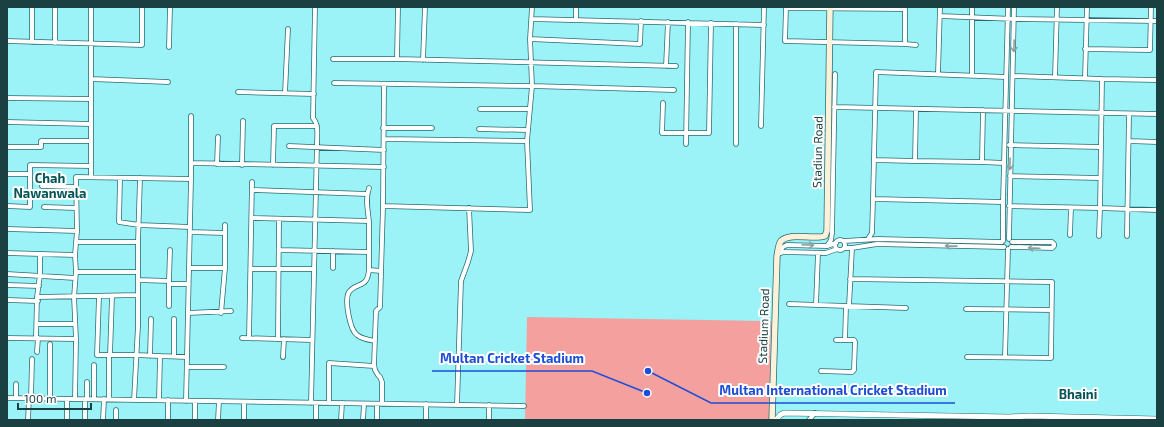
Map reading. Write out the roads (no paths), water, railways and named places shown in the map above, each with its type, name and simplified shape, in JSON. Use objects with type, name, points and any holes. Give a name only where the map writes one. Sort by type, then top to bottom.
[{"type":"main road","name":"Stadiun Road","points":[[778,255],[778,247],[780,242],[783,240],[793,237],[822,237],[825,236],[827,231],[830,8]]},
{"type":"main road","name":"Stadium Road","points":[[772,420],[778,255]]},
{"type":"street","points":[[32,7],[32,42]]},
{"type":"street","points":[[55,43],[56,7]]},
{"type":"street","points":[[7,42],[142,45],[142,7]]},
{"type":"street","points":[[169,47],[170,7]]},
{"type":"street","points":[[315,7],[313,118],[316,121],[317,126],[317,147],[312,340],[316,420]]},
{"type":"street","points":[[397,59],[398,7]]},
{"type":"street","points":[[423,60],[424,7]]},
{"type":"street","points":[[383,206],[530,210],[527,141],[532,86],[530,39],[532,7]]},
{"type":"street","points":[[576,7],[576,19]]},
{"type":"street","points":[[761,126],[764,7]]},
{"type":"street","points":[[905,44],[905,8],[786,7],[785,41],[916,45]]},
{"type":"street","points":[[938,74],[940,7]]},
{"type":"street","points":[[972,7],[972,75]]},
{"type":"street","points":[[1006,245],[1003,202],[1008,7]]},
{"type":"street","points":[[778,255],[784,252],[826,253],[837,249],[841,250],[844,248],[877,244],[1006,245],[1011,240],[1009,206],[1014,7]]},
{"type":"street","points":[[1055,77],[1057,7]]},
{"type":"street","points":[[1085,78],[1087,7]]},
{"type":"street","points":[[1085,49],[1150,50],[1151,7]]},
{"type":"street","points":[[91,8],[91,177]]},
{"type":"street","points":[[940,16],[1157,22]]},
{"type":"street","points":[[532,18],[764,25]]},
{"type":"street","points":[[530,39],[640,44],[641,21]]},
{"type":"street","points":[[666,66],[668,22]]},
{"type":"street","points":[[686,144],[688,22]]},
{"type":"street","points":[[663,103],[662,133],[709,133],[711,23]]},
{"type":"street","points":[[736,24],[736,144]]},
{"type":"street","points":[[285,94],[288,29]]},
{"type":"street","points":[[332,59],[397,59],[676,66]]},
{"type":"street","points":[[868,239],[872,233],[876,72],[1006,76]]},
{"type":"street","points":[[827,246],[831,240],[832,233],[835,74]]},
{"type":"street","points":[[1013,76],[1157,80]]},
{"type":"street","points":[[91,79],[168,82]]},
{"type":"street","points":[[1099,236],[1102,79]]},
{"type":"street","points":[[334,83],[674,90]]},
{"type":"street","points":[[377,420],[382,382],[374,366],[376,311],[380,307],[384,167],[384,84]]},
{"type":"street","points":[[238,92],[314,94]]},
{"type":"street","points":[[7,98],[91,99]]},
{"type":"street","points":[[834,107],[1157,114]]},
{"type":"street","points":[[480,108],[530,109]]},
{"type":"street","points":[[914,161],[916,109]]},
{"type":"street","points":[[982,162],[983,110]]},
{"type":"street","points":[[1127,236],[1129,114]]},
{"type":"street","points":[[186,401],[191,116]]},
{"type":"street","points":[[242,164],[243,121]]},
{"type":"street","points":[[7,122],[91,124]]},
{"type":"street","points":[[274,165],[274,126],[317,126]]},
{"type":"street","points":[[383,128],[432,128]]},
{"type":"street","points":[[479,129],[528,130]]},
{"type":"street","points":[[217,164],[218,137]]},
{"type":"street","points":[[384,138],[527,141]]},
{"type":"street","points":[[7,147],[41,147],[41,141],[91,141]]},
{"type":"street","points":[[1129,141],[1157,142]]},
{"type":"street","points":[[1004,145],[1101,147]]},
{"type":"street","points":[[289,146],[384,150]]},
{"type":"street","points":[[874,160],[1004,163]]},
{"type":"street","points":[[191,163],[384,167]]},
{"type":"street","points":[[7,206],[30,207],[30,165],[91,166]]},
{"type":"street","points":[[7,174],[29,174]]},
{"type":"street","points":[[1010,176],[1100,178]]},
{"type":"street","points":[[75,399],[76,339],[74,297],[77,231],[76,177],[191,179]]},
{"type":"street","points":[[120,178],[119,222],[139,225],[190,226]]},
{"type":"street","points":[[134,400],[140,178]]},
{"type":"street","points":[[249,338],[252,182]]},
{"type":"street","points":[[42,186],[76,187]]},
{"type":"street","points":[[369,188],[367,194],[369,221],[369,270],[365,282],[353,288],[348,293],[347,300],[349,317],[353,330],[357,335],[364,339],[375,341]]},
{"type":"street","points":[[252,190],[367,194]]},
{"type":"street","points":[[873,199],[1003,202]]},
{"type":"street","points":[[1009,206],[1157,210]]},
{"type":"street","points":[[44,207],[76,208]]},
{"type":"street","points":[[457,405],[461,281],[471,251],[469,208]]},
{"type":"street","points":[[1070,235],[1071,208]]},
{"type":"street","points":[[252,218],[369,221]]},
{"type":"street","points":[[278,339],[279,219]]},
{"type":"street","points":[[222,313],[225,225]]},
{"type":"street","points":[[7,229],[77,231]]},
{"type":"street","points":[[190,232],[225,233]]},
{"type":"street","points":[[778,255],[783,247],[787,245],[827,246],[836,243],[839,240],[844,241],[878,238],[1006,245],[1052,248],[1054,246],[1052,242],[1006,239],[1006,245],[1007,281],[1005,357]]},
{"type":"street","points":[[844,241],[844,248]]},
{"type":"street","points":[[76,242],[138,242]]},
{"type":"street","points":[[836,243],[837,249]]},
{"type":"street","points":[[845,340],[852,248]]},
{"type":"street","points":[[169,306],[170,250]]},
{"type":"street","points":[[279,250],[369,252]]},
{"type":"street","points":[[333,251],[333,268]]},
{"type":"street","points":[[7,253],[75,255]]},
{"type":"street","points":[[816,305],[818,253]]},
{"type":"street","points":[[37,352],[36,324],[40,254]]},
{"type":"street","points":[[189,268],[224,268]]},
{"type":"street","points":[[251,269],[314,269]]},
{"type":"street","points":[[369,270],[381,270]]},
{"type":"street","points":[[76,272],[138,272]]},
{"type":"street","points":[[7,274],[75,278]]},
{"type":"street","points":[[850,279],[1052,282],[1051,358],[967,357]]},
{"type":"street","points":[[138,280],[188,284]]},
{"type":"street","points":[[7,285],[39,286]]},
{"type":"street","points":[[7,300],[138,295]]},
{"type":"street","points":[[99,296],[97,355],[187,356]]},
{"type":"street","points":[[103,420],[110,355],[112,296]]},
{"type":"street","points":[[789,304],[906,308]]},
{"type":"street","points":[[966,309],[1051,310]]},
{"type":"street","points":[[188,313],[231,312]]},
{"type":"street","points":[[150,356],[151,318]]},
{"type":"street","points":[[174,319],[174,356]]},
{"type":"street","points":[[36,324],[75,324]]},
{"type":"street","points":[[7,338],[76,339]]},
{"type":"street","points":[[242,338],[312,340]]},
{"type":"street","points":[[283,357],[284,339]]},
{"type":"street","points":[[821,371],[852,372],[854,370],[854,340],[836,340]]},
{"type":"street","points":[[50,344],[50,399]]},
{"type":"street","points":[[159,400],[160,356]]},
{"type":"street","points":[[28,420],[32,359]]},
{"type":"street","points":[[329,403],[329,363],[374,366]]},
{"type":"street","points":[[94,365],[94,399]]},
{"type":"street","points":[[187,368],[224,367]]},
{"type":"street","points":[[85,420],[87,382]]},
{"type":"street","points":[[16,384],[16,398]]},
{"type":"street","points":[[7,398],[524,406]]},
{"type":"street","points":[[67,399],[67,420]]},
{"type":"street","points":[[168,400],[168,420]]},
{"type":"street","points":[[195,401],[195,420]]},
{"type":"street","points":[[218,401],[218,420]]},
{"type":"street","points":[[244,402],[244,420]]},
{"type":"street","points":[[342,403],[342,420]]},
{"type":"street","points":[[363,420],[364,404]]},
{"type":"street","points":[[426,404],[426,420]]},
{"type":"street","points":[[489,405],[489,420]]},
{"type":"street","points":[[116,410],[116,420]]},
{"type":"street","points":[[776,420],[784,413],[930,418],[1110,417],[1114,419],[1157,419]]},
{"type":"street","points":[[809,420],[815,413]]},
{"type":"place","name":"Multan International Cricket Stadium","points":[[648,371]]},
{"type":"place","name":"Multan Cricket Stadium","points":[[647,393]]},
{"type":"district","name":"Chah Nawanwala","points":[[50,186]]},
{"type":"district","name":"Bhaini","points":[[1078,394]]}]
